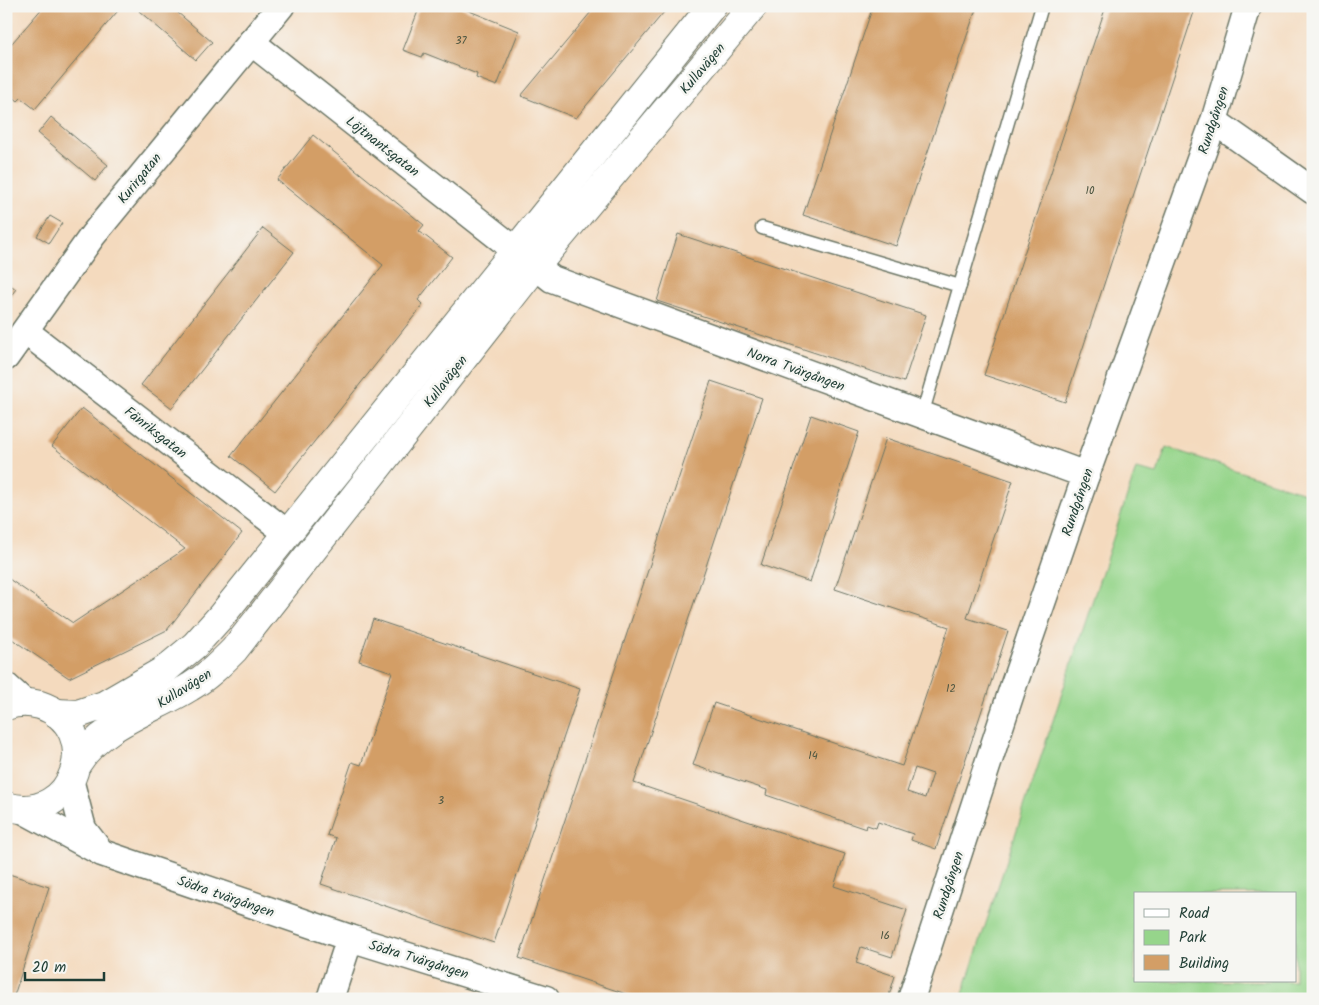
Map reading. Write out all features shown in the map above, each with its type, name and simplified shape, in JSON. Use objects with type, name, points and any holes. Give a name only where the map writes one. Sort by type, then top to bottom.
[{"type":"street","name":"Kurirgatan","points":[[6,357],[93,235],[281,6]]},
{"type":"street","name":"Kullavägen","points":[[110,716],[194,645],[287,533],[513,250],[712,6]]},
{"type":"street","name":"Kullavägen","points":[[110,716],[190,687],[211,673],[234,650],[535,267],[753,6]]},
{"type":"street","name":"Rundgången","points":[[910,999],[1013,687],[1086,475],[1214,121],[1248,6]]},
{"type":"street","name":"Löjtnantsgatan","points":[[251,42],[513,250]]},
{"type":"street","points":[[1214,121],[1313,191]]},
{"type":"street","name":"Norra Tvärgången","points":[[513,250],[552,279],[1086,475]]},
{"type":"street","name":"Fänriksgatan","points":[[25,330],[287,533]]},
{"type":"street","points":[[12,698],[46,707],[56,713],[66,723],[74,736],[77,750],[74,774],[82,829],[102,853]]},
{"type":"street","points":[[56,713],[110,716]]},
{"type":"street","points":[[14,808],[41,807],[58,798],[74,774],[82,756],[110,716]]},
{"type":"street","name":"Södra tvärgången","points":[[14,808],[102,853],[350,938]]},
{"type":"street","points":[[330,999],[350,938]]},
{"type":"street","name":"Södra Tvärgången","points":[[350,938],[546,999]]},
{"type":"lane","points":[[922,415],[1042,6]]},
{"type":"lane","points":[[762,228],[960,286]]},
{"type":"green space","points":[[1166,447],[1313,496],[1313,999],[961,999],[1136,469],[1157,474]]},
{"type":"building","points":[[44,6],[122,6],[35,109],[21,98],[18,101],[6,91],[6,50]]},
{"type":"building","points":[[144,6],[170,6],[212,42],[196,60],[139,11]]},
{"type":"building","points":[[420,6],[457,6],[519,31],[497,86],[476,78],[477,74],[424,53],[422,57],[403,50]]},
{"type":"building","points":[[596,6],[669,6],[576,118],[521,96]]},
{"type":"building","points":[[873,6],[977,6],[896,246],[803,215]]},
{"type":"building","points":[[1106,6],[1196,6],[1065,402],[984,375]]},
{"type":"building","points":[[51,117],[108,165],[95,181],[38,133]]},
{"type":"building","points":[[313,135],[424,225],[419,231],[452,257],[418,300],[423,305],[275,491],[231,456],[383,265],[277,180]]},
{"type":"building","points":[[50,216],[62,223],[49,243],[37,236]]},
{"type":"building","points":[[263,228],[294,252],[172,408],[141,385]]},
{"type":"building","points":[[678,234],[926,315],[904,382],[657,301]]},
{"type":"building","points":[[6,282],[16,289],[6,302]]},
{"type":"building","points":[[711,381],[762,398],[634,783],[845,854],[834,886],[907,910],[892,957],[861,947],[856,963],[895,976],[888,999],[641,999],[519,958]]},
{"type":"building","points":[[82,408],[242,533],[167,630],[69,678],[6,635],[6,577],[73,623],[185,549],[52,446]]},
{"type":"building","points":[[811,415],[859,432],[810,582],[761,565]]},
{"type":"building","points":[[886,438],[1013,481],[967,618],[1008,631],[936,849],[911,840],[913,834],[878,822],[876,828],[867,825],[866,829],[766,795],[767,790],[693,765],[714,703],[902,766],[949,627],[835,589]],"holes":[[[915,768],[933,774],[925,798],[907,792]]]},
{"type":"building","points":[[373,619],[580,689],[494,943],[321,884],[336,838],[327,835],[352,762],[361,765],[392,672],[359,661]]},
{"type":"building","points":[[6,873],[49,887],[13,999],[6,999]]}]
